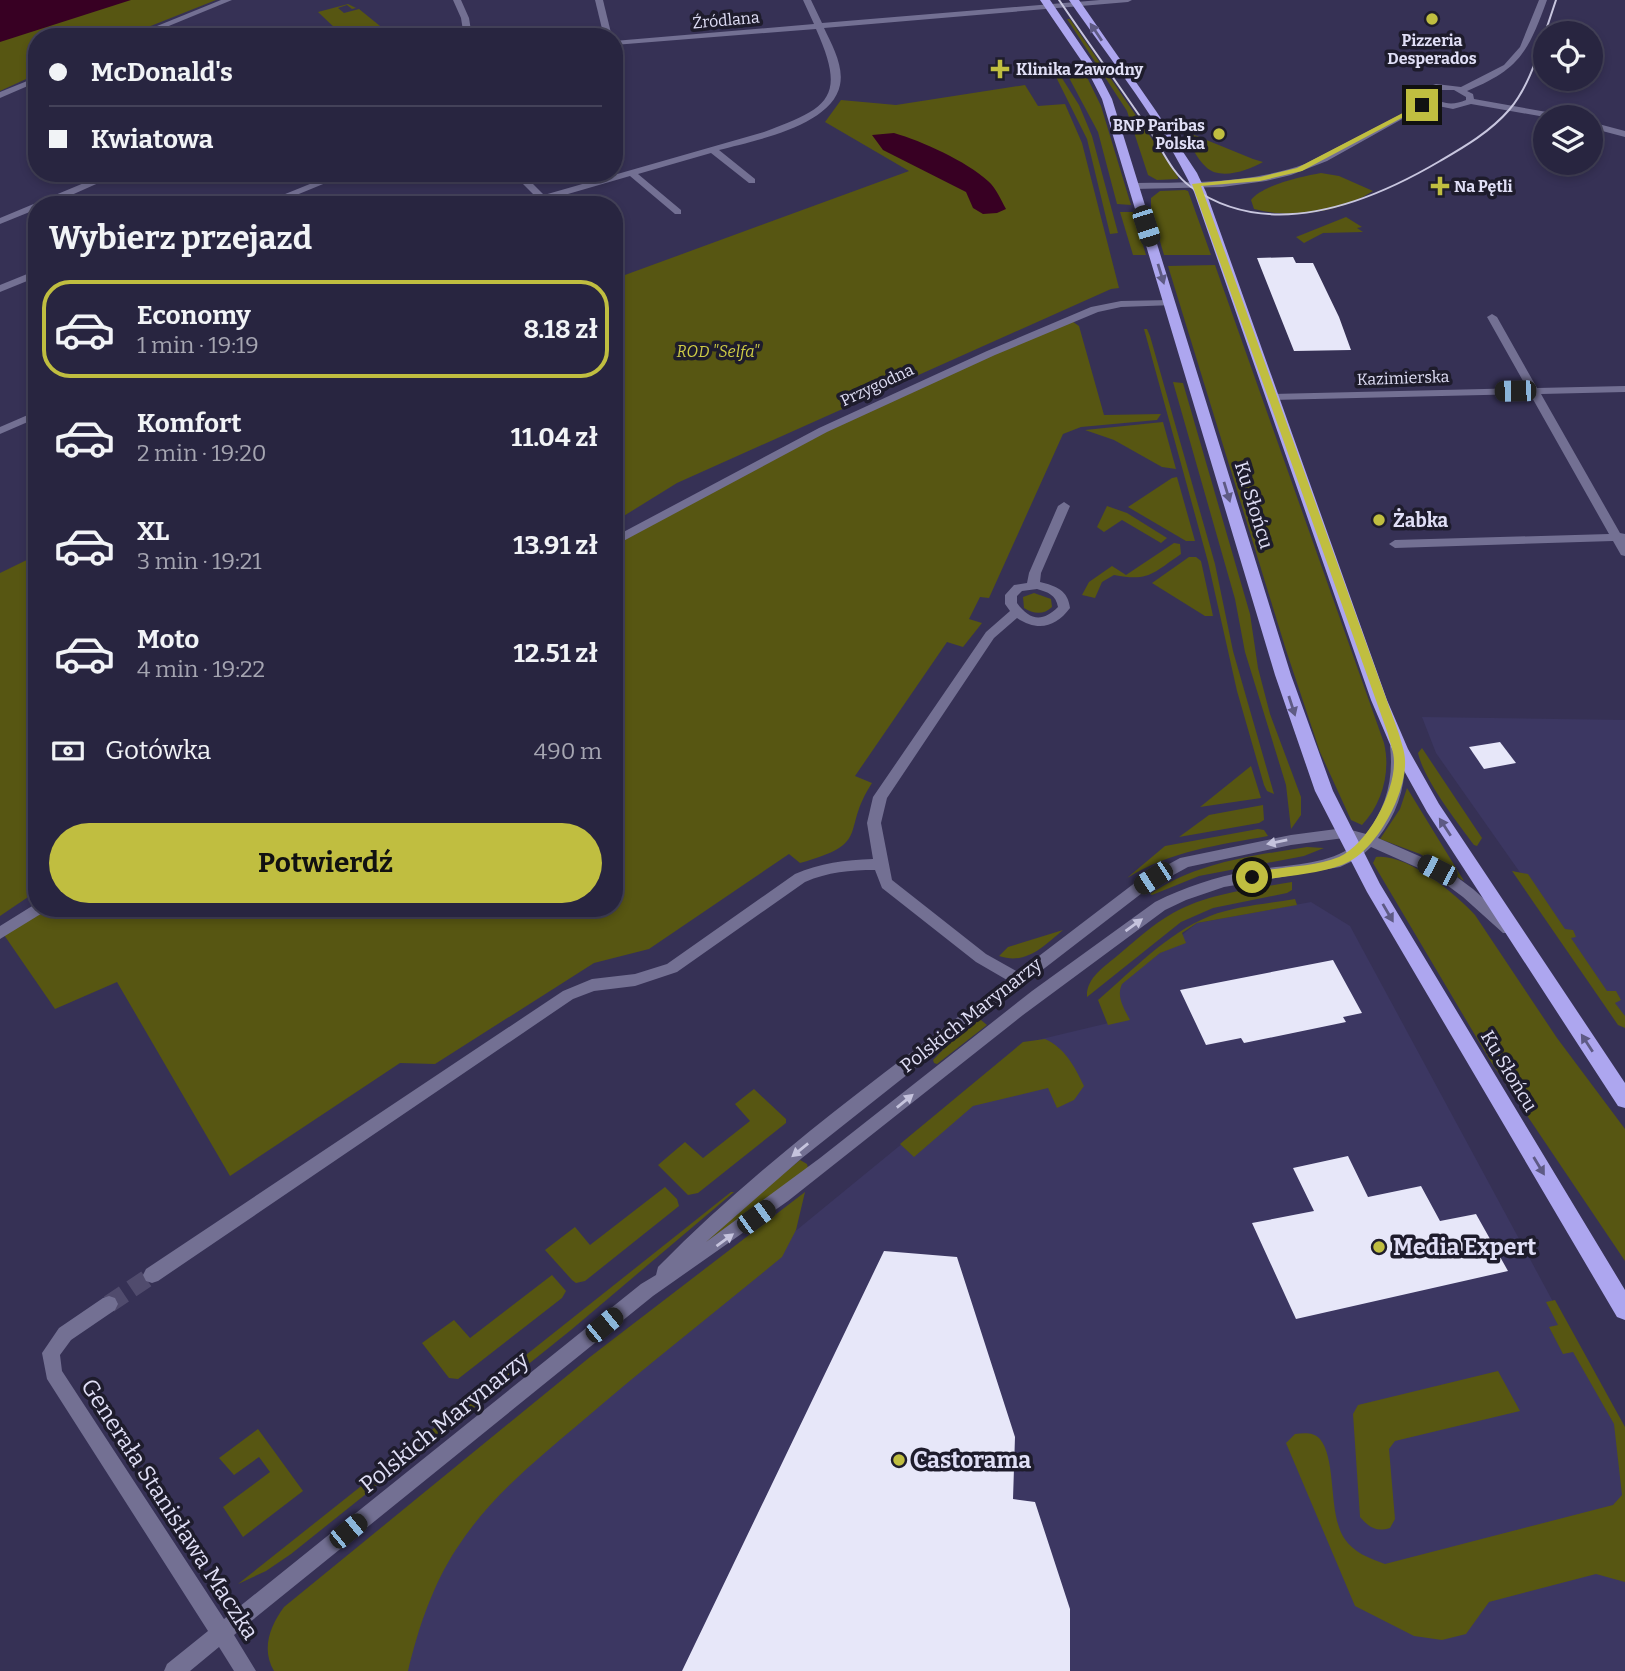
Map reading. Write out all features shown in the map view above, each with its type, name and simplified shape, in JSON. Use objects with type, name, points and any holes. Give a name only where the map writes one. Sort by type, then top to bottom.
[{"type":"main road","points":[[1076,2],[1151,111],[1196,184],[1393,734],[1433,808],[1625,1100]]},
{"type":"main road","name":"Ku Słońcu","points":[[1047,4],[1103,89],[1301,731],[1344,833],[1362,847],[1625,1310]]},
{"type":"street","points":[[157,28],[228,0]]},
{"type":"street","points":[[457,0],[466,28]]},
{"type":"street","points":[[599,0],[606,28]]},
{"type":"street","points":[[623,174],[789,127],[814,114],[830,101],[837,89],[838,72],[807,0]]},
{"type":"street","points":[[1047,4],[1128,0]]},
{"type":"street","points":[[1462,90],[1495,75],[1517,59],[1527,44],[1543,0]]},
{"type":"street","name":"Źródlana","points":[[623,42],[1047,4]]},
{"type":"street","points":[[0,95],[28,83]]},
{"type":"street","points":[[1432,102],[1425,94],[1431,88],[1446,86],[1462,90],[1470,96],[1470,101]]},
{"type":"street","points":[[1134,186],[1260,179],[1300,169],[1432,102],[1453,106],[1470,101],[1533,112]]},
{"type":"street","points":[[1603,128],[1625,134]]},
{"type":"street","points":[[712,149],[752,181]]},
{"type":"street","points":[[630,172],[678,212]]},
{"type":"street","points":[[63,196],[96,182]]},
{"type":"street","points":[[286,196],[323,182]]},
{"type":"street","points":[[527,182],[544,196],[594,182]]},
{"type":"street","points":[[0,221],[28,210]]},
{"type":"street","points":[[0,289],[28,277]]},
{"type":"street","name":"Przygodna","points":[[623,537],[823,430],[1013,343],[1096,309],[1121,304],[1170,303]]},
{"type":"street","points":[[1492,317],[1621,537],[1625,552]]},
{"type":"street","name":"Kazimierska","points":[[1272,397],[1625,389]]},
{"type":"street","points":[[0,432],[28,418]]},
{"type":"street","points":[[1033,585],[1035,573],[1064,506]]},
{"type":"street","points":[[1395,544],[1621,537]]},
{"type":"street","points":[[1033,585],[1047,587],[1058,593],[1064,601],[1063,610],[1056,617],[1040,621],[1026,619],[1015,613],[1009,604],[1010,596],[1018,589],[1033,585]]},
{"type":"street","points":[[1015,613],[990,635],[880,797],[874,823],[887,884],[981,958],[1018,979]]},
{"type":"street","points":[[1393,734],[1400,760],[1397,785],[1385,815],[1362,847],[1437,870],[1482,904],[1523,945]]},
{"type":"street","name":"Polskich Marynarzy","points":[[647,1290],[702,1234],[796,1153],[1141,886],[1172,868],[1212,855],[1344,833]]},
{"type":"street","name":"Polskich Marynarzy","points":[[174,1671],[647,1290],[714,1248],[819,1171],[999,1024],[1160,906],[1210,885],[1339,862],[1362,847]]},
{"type":"street","points":[[152,1275],[568,995],[592,985],[635,980],[672,968],[816,869],[881,864]]},
{"type":"street","points":[[0,933],[28,915]]},
{"type":"street","name":"Generała Stanisława Maczka","points":[[108,1304],[65,1334],[51,1353],[53,1373],[246,1671]]},
{"type":"shaded area","points":[[0,0],[131,0],[44,28],[28,28],[28,33],[0,42]]},
{"type":"shaded area","points":[[894,133],[968,166],[988,181],[1006,209],[983,214],[973,208],[966,192],[883,150],[872,135]]},
{"type":"shaded area","points":[[1422,717],[1625,720],[1625,1022],[1436,753]]},
{"type":"shaded area","points":[[1311,902],[1350,926],[1625,1435],[1625,1671],[389,1671],[423,1536],[1025,1043],[1117,1021],[1107,995],[1197,923]]},
{"type":"green space","points":[[0,0],[216,0],[146,28],[28,28],[28,78],[0,91]]},
{"type":"green space","points":[[348,4],[356,8],[352,9],[347,5],[338,8],[344,13],[359,9],[383,28],[335,28],[318,12]]},
{"type":"green space","points":[[1067,19],[1070,19],[1178,179],[1157,180],[1148,175],[1127,111]]},
{"type":"green space","points":[[1085,73],[1101,106],[1131,205],[1117,204],[1098,132],[1067,74]]},
{"type":"green space","points":[[1055,75],[1060,75],[1079,105],[1092,136],[1118,233],[1110,234],[1087,139]]},
{"type":"green space","name":"ROD \"Selfa\"","points":[[1025,85],[1038,106],[1065,104],[1082,143],[1119,288],[1111,289],[677,483],[623,516],[623,276],[909,171],[825,122],[841,100],[896,105]]},
{"type":"green space","points":[[1182,130],[1263,162],[1234,173],[1212,171],[1199,159]]},
{"type":"green space","points":[[1321,173],[1339,176],[1373,191],[1346,204],[1315,212],[1284,213],[1254,209],[1251,200],[1264,190],[1283,182]]},
{"type":"green space","points":[[1160,191],[1188,191],[1211,255],[1164,255],[1151,211],[1151,198]]},
{"type":"green space","points":[[1120,212],[1133,212],[1146,255],[1133,255]]},
{"type":"green space","points":[[1346,217],[1362,227],[1357,228],[1363,232],[1323,233],[1304,243],[1296,237]]},
{"type":"green space","points":[[1215,265],[1384,743],[1386,765],[1383,787],[1375,807],[1362,825],[1351,820],[1320,752],[1168,266]]},
{"type":"green space","points":[[1069,319],[1079,326],[1104,415],[1161,414],[1157,420],[1081,427],[1063,434],[989,598],[980,597],[969,619],[982,623],[963,647],[947,642],[855,776],[872,783],[851,834],[838,849],[800,863],[789,854],[649,949],[594,963],[435,1064],[400,1063],[230,1176],[117,982],[55,1009],[2,932],[28,915],[623,917],[623,538],[823,430]]},
{"type":"green space","points":[[1144,329],[1147,329],[1150,336],[1215,564],[1233,651],[1274,794],[1267,791],[1264,785],[1237,691],[1208,562]]},
{"type":"green space","points":[[1173,382],[1183,383],[1250,614],[1258,668],[1270,714],[1301,797],[1301,815],[1291,829],[1286,785],[1245,652],[1235,599]]},
{"type":"green space","points":[[1163,422],[1176,469],[1162,467],[1114,440],[1085,430]]},
{"type":"green space","points":[[1177,477],[1195,541],[1186,541],[1128,507]]},
{"type":"green space","points":[[1107,506],[1127,513],[1167,538],[1161,543],[1122,520],[1104,532],[1097,527]]},
{"type":"green space","points":[[1174,543],[1180,544],[1181,554],[1157,571],[1135,577],[1114,575],[1102,582],[1095,598],[1082,595],[1089,582],[1112,566],[1126,575]]},
{"type":"green space","points":[[1189,557],[1196,557],[1201,561],[1213,616],[1205,616],[1152,583]]},
{"type":"green space","points":[[28,559],[28,897],[0,916],[0,573]]},
{"type":"green space","points":[[1034,593],[1051,599],[1052,607],[1038,613],[1024,608],[1023,597]]},
{"type":"green space","points":[[1422,748],[1482,838],[1477,846],[1450,813],[1427,776],[1418,753]]},
{"type":"green space","points":[[1251,766],[1261,798],[1200,807]]},
{"type":"green space","points":[[1407,788],[1464,881],[1420,854],[1380,839],[1400,809]]},
{"type":"green space","points":[[1263,805],[1264,820],[1259,823],[1179,837],[1209,815]]},
{"type":"green space","points":[[1264,830],[1268,836],[1178,855],[1127,878],[1165,846]]},
{"type":"green space","points":[[1307,847],[1324,848],[1304,856],[1199,876],[1150,894],[1206,867],[1245,857]]},
{"type":"green space","points":[[1376,857],[1388,857],[1416,868],[1444,886],[1475,915],[1557,1038],[1625,1129],[1625,1261],[1491,1062],[1373,863]]},
{"type":"green space","points":[[1512,871],[1528,874],[1565,929],[1573,930],[1576,937],[1571,938],[1607,991],[1616,991],[1621,1000],[1615,1003],[1625,1016],[1625,1028],[1618,1025]]},
{"type":"green space","points":[[1292,882],[1292,890],[1287,893],[1213,908],[1181,922],[1087,997],[1089,984],[1102,969],[1151,927],[1173,913],[1216,896]]},
{"type":"green space","points":[[1295,899],[1297,905],[1197,923],[1182,933],[1186,943],[1160,953],[1122,984],[1120,998],[1130,1020],[1108,1025],[1098,1000],[1179,932],[1194,923],[1220,913]]},
{"type":"green space","points":[[1063,930],[1034,953],[1018,958],[999,956],[1008,947]]},
{"type":"green space","points":[[976,1016],[987,1025],[937,1064],[934,1063],[933,1060]]},
{"type":"green space","points":[[1045,1039],[1064,1053],[1084,1086],[1074,1100],[1057,1108],[1048,1088],[973,1106],[914,1157],[900,1144],[1023,1042]]},
{"type":"green space","points":[[754,1089],[786,1119],[786,1123],[698,1193],[688,1195],[658,1165],[685,1142],[703,1158],[750,1121],[735,1104]]},
{"type":"green space","points":[[800,1160],[807,1164],[808,1168],[705,1243],[707,1237]]},
{"type":"green space","points":[[665,1187],[677,1199],[679,1206],[585,1281],[576,1283],[572,1280],[545,1250],[575,1227],[590,1245]]},
{"type":"green space","points":[[734,1192],[571,1330],[291,1554],[266,1571],[238,1584]]},
{"type":"green space","points":[[805,1192],[796,1230],[782,1257],[546,1451],[484,1512],[457,1548],[441,1576],[422,1623],[408,1671],[274,1671],[268,1654],[269,1638],[284,1607],[590,1357]]},
{"type":"green space","points":[[552,1275],[566,1291],[562,1298],[458,1379],[449,1378],[422,1343],[454,1320],[470,1338]]},
{"type":"green space","points":[[1555,1300],[1625,1427],[1625,1582],[1596,1574],[1489,1602],[1466,1634],[1442,1640],[1414,1636],[1355,1606],[1286,1443],[1295,1434],[1315,1435],[1325,1448],[1336,1515],[1344,1538],[1357,1551],[1385,1564],[1613,1505],[1622,1495],[1614,1424],[1573,1352],[1563,1354],[1549,1327],[1558,1325],[1546,1302]]},
{"type":"green space","points":[[1498,1371],[1520,1411],[1395,1441],[1389,1449],[1395,1519],[1390,1528],[1385,1529],[1377,1529],[1367,1524],[1360,1517],[1353,1414],[1358,1405]]},
{"type":"green space","points":[[258,1429],[303,1491],[243,1537],[223,1507],[270,1472],[259,1457],[234,1475],[219,1458]]},
{"type":"building","points":[[1293,257],[1296,263],[1313,263],[1339,317],[1351,350],[1294,351],[1257,258]]},
{"type":"building","points":[[1500,742],[1516,763],[1484,769],[1469,747]]},
{"type":"building","points":[[1333,960],[1362,1013],[1343,1017],[1346,1022],[1244,1043],[1241,1038],[1206,1045],[1180,990]]},
{"type":"building","name":"Media Expert","points":[[1348,1156],[1368,1197],[1421,1186],[1440,1221],[1476,1214],[1508,1271],[1296,1319],[1252,1223],[1314,1211],[1293,1168]]},
{"type":"building","name":"Castorama","points":[[884,1251],[957,1257],[1015,1437],[1013,1499],[1035,1502],[1070,1609],[1070,1671],[682,1671]]},
{"type":"tunnel","points":[[109,1304],[152,1275]]},
{"type":"tram line","points":[[1059,0],[1184,182],[1221,203],[1253,212],[1285,214],[1317,211],[1350,203],[1412,177],[1494,125],[1521,93],[1533,66]]},
{"type":"tram line","points":[[1549,21],[1556,0]]},
{"type":"place","name":"Pizzeria Desperados","points":[[1432,19]]},
{"type":"place","name":"Klinika Zawodny","points":[[1000,69]]},
{"type":"place","name":"BNP Paribas Polska","points":[[1219,134]]},
{"type":"place","name":"Na Pętli","points":[[1440,186]]},
{"type":"place","name":"Żabka","points":[[1379,520]]},
{"type":"place","name":"Media Expert","points":[[1379,1247]]},
{"type":"place","name":"Castorama","points":[[899,1460]]},
{"type":"route","points":[[1252,877],[1339,862],[1355,854],[1368,840],[1390,805],[1397,785],[1400,760],[1196,184],[1260,179],[1300,169],[1422,105]]}]
